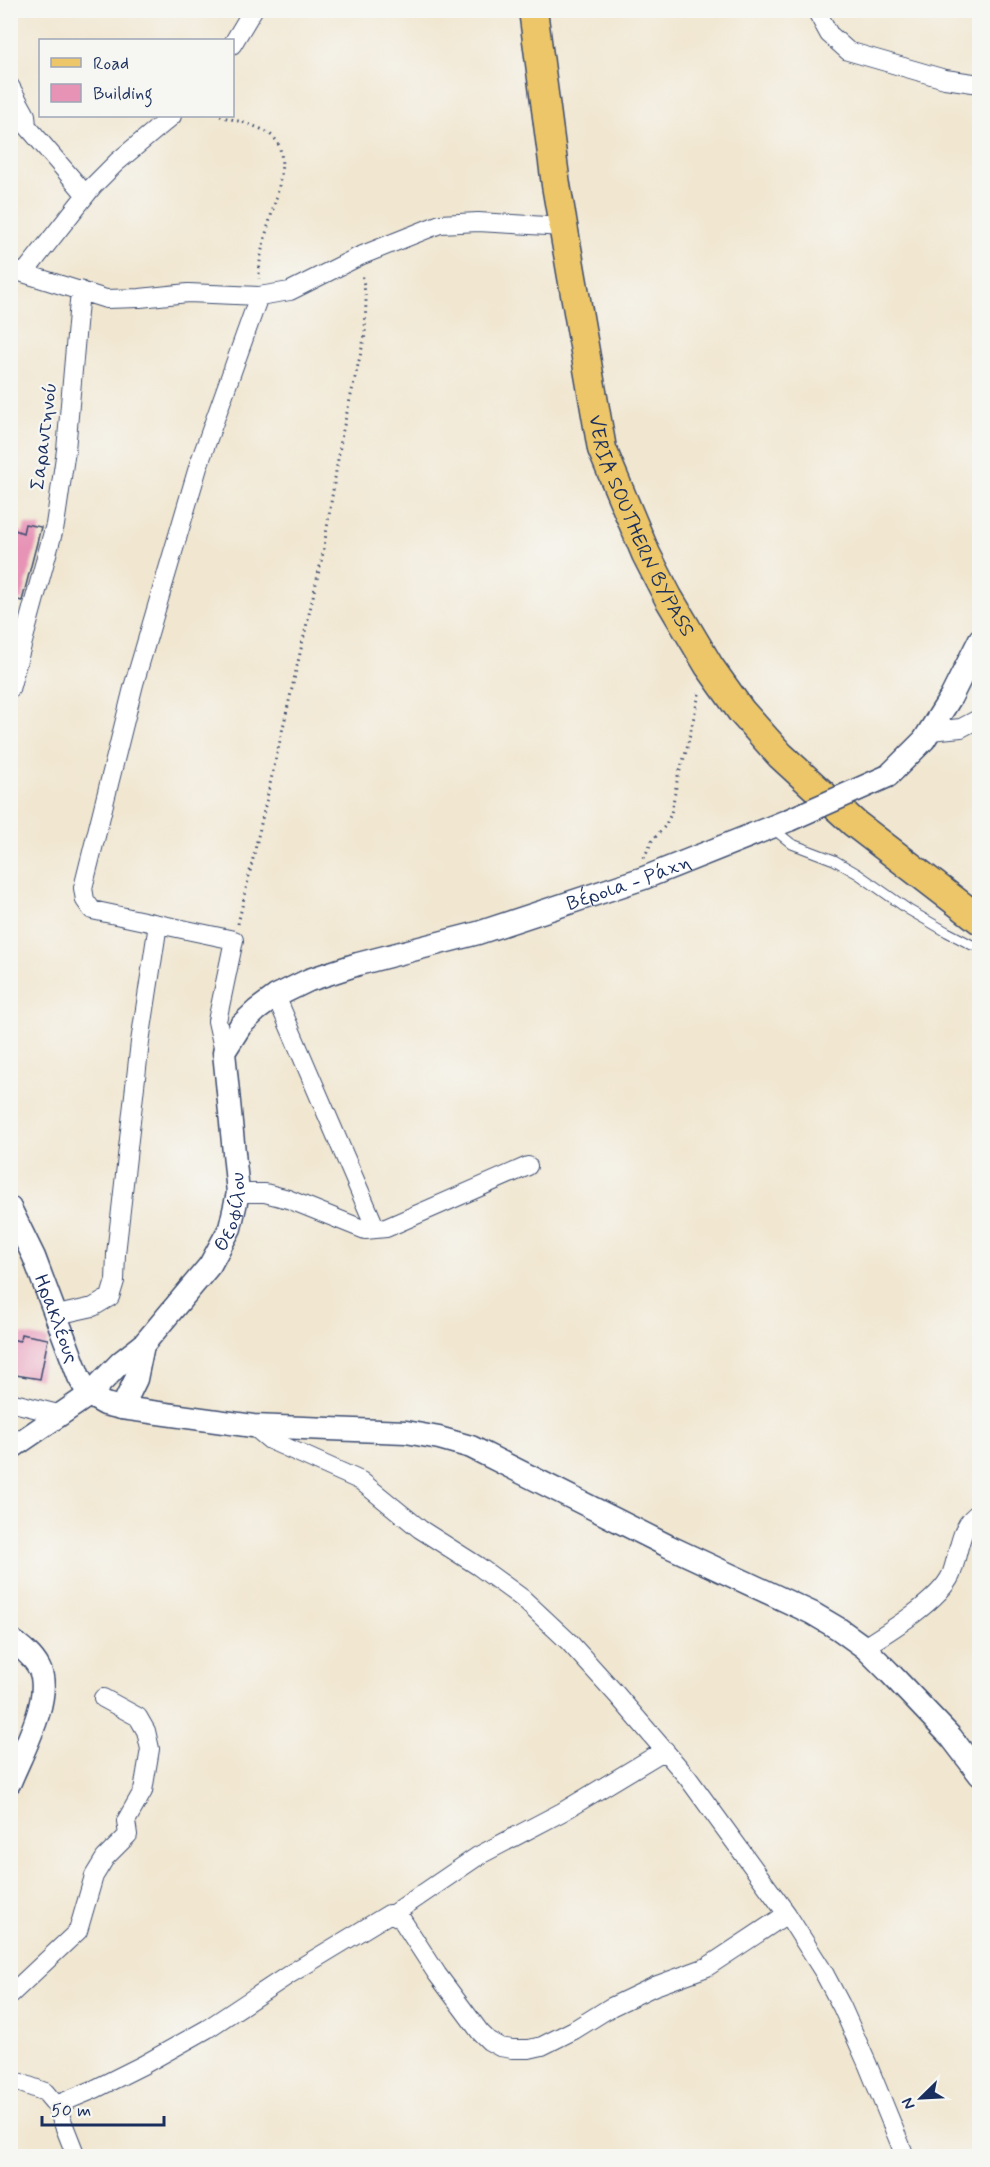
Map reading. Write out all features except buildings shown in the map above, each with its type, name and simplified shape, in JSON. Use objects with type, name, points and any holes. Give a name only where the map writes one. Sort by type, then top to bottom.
[{"type":"main road","name":"VERIA SOUTHERN BYPASS","points":[[533,10],[547,126],[602,450],[655,571],[709,666],[741,711],[780,755],[854,823],[980,920]]},
{"type":"street","points":[[234,42],[253,10]]},
{"type":"street","points":[[816,10],[829,34],[848,51],[945,79],[980,84]]},
{"type":"street","points":[[10,86],[26,115],[27,126],[86,195]]},
{"type":"street","points":[[171,117],[117,162],[18,270],[106,298],[140,298],[188,293],[259,296],[290,291],[360,256],[440,224],[478,222],[563,227]]},
{"type":"street","name":"Σαραντηνού","points":[[10,689],[55,525],[66,450],[80,290]]},
{"type":"street","points":[[224,1052],[217,1021],[234,940],[92,910],[85,900],[83,888],[134,684],[200,464],[259,296]]},
{"type":"street","name":"Βέροια - Ράχη","points":[[224,1052],[241,1024],[257,1010],[276,996],[309,980],[357,964],[478,933],[644,878],[888,776],[924,740],[951,697],[980,639]]},
{"type":"street","points":[[930,731],[961,728],[980,718]]},
{"type":"street","points":[[57,1315],[93,1306],[110,1297],[115,1281],[116,1254],[140,1042],[158,924]]},
{"type":"street","points":[[276,996],[376,1229]]},
{"type":"street","name":"Θεοφίλου","points":[[10,1449],[58,1414],[89,1395],[121,1362],[143,1345],[210,1265],[230,1228],[238,1193],[224,1052]]},
{"type":"street","points":[[238,1193],[265,1193],[288,1199],[365,1230],[376,1229],[386,1228],[528,1166]]},
{"type":"street","name":"Ηρακλέους","points":[[10,1208],[34,1257],[78,1377],[89,1395]]},
{"type":"street","points":[[122,1408],[136,1379],[143,1345]]},
{"type":"street","points":[[89,1395],[105,1404],[122,1408],[253,1426],[406,1432],[471,1447],[668,1546],[812,1613],[864,1647],[951,1737],[980,1775]]},
{"type":"street","points":[[10,1402],[58,1414]]},
{"type":"street","points":[[253,1426],[270,1440],[361,1480],[420,1529],[478,1566],[522,1598],[569,1642],[665,1750],[787,1914],[823,1971],[842,2007],[905,2157]]},
{"type":"street","points":[[864,1647],[908,1619],[934,1596],[950,1577],[965,1529],[980,1512]]},
{"type":"street","points":[[10,1639],[28,1652],[40,1670],[44,1693],[10,1782]]},
{"type":"street","points":[[10,1995],[78,1931],[94,1876],[105,1858],[128,1835],[126,1821],[143,1791],[150,1749],[146,1731],[138,1717],[103,1698]]},
{"type":"street","points":[[56,2105],[95,2089],[179,2045],[290,1974],[393,1914],[477,1856],[562,1812],[665,1750]]},
{"type":"street","points":[[393,1914],[402,1920],[437,1974],[480,2032],[500,2047],[512,2049],[529,2049],[548,2043],[611,2007],[655,1986],[707,1967],[787,1914]]},
{"type":"street","points":[[10,2079],[45,2092],[56,2105],[76,2157]]},
{"type":"lane","points":[[780,823],[792,844],[834,860],[909,910],[972,945],[980,946]]},
{"type":"path","points":[[223,117],[265,132],[275,139],[281,153],[279,190],[265,237],[259,269],[259,296]]},
{"type":"path","points":[[234,940],[323,553],[342,434],[365,335],[366,300],[360,256]]},
{"type":"path","points":[[644,878],[642,865],[644,855],[671,814],[699,693],[709,666]]}]
